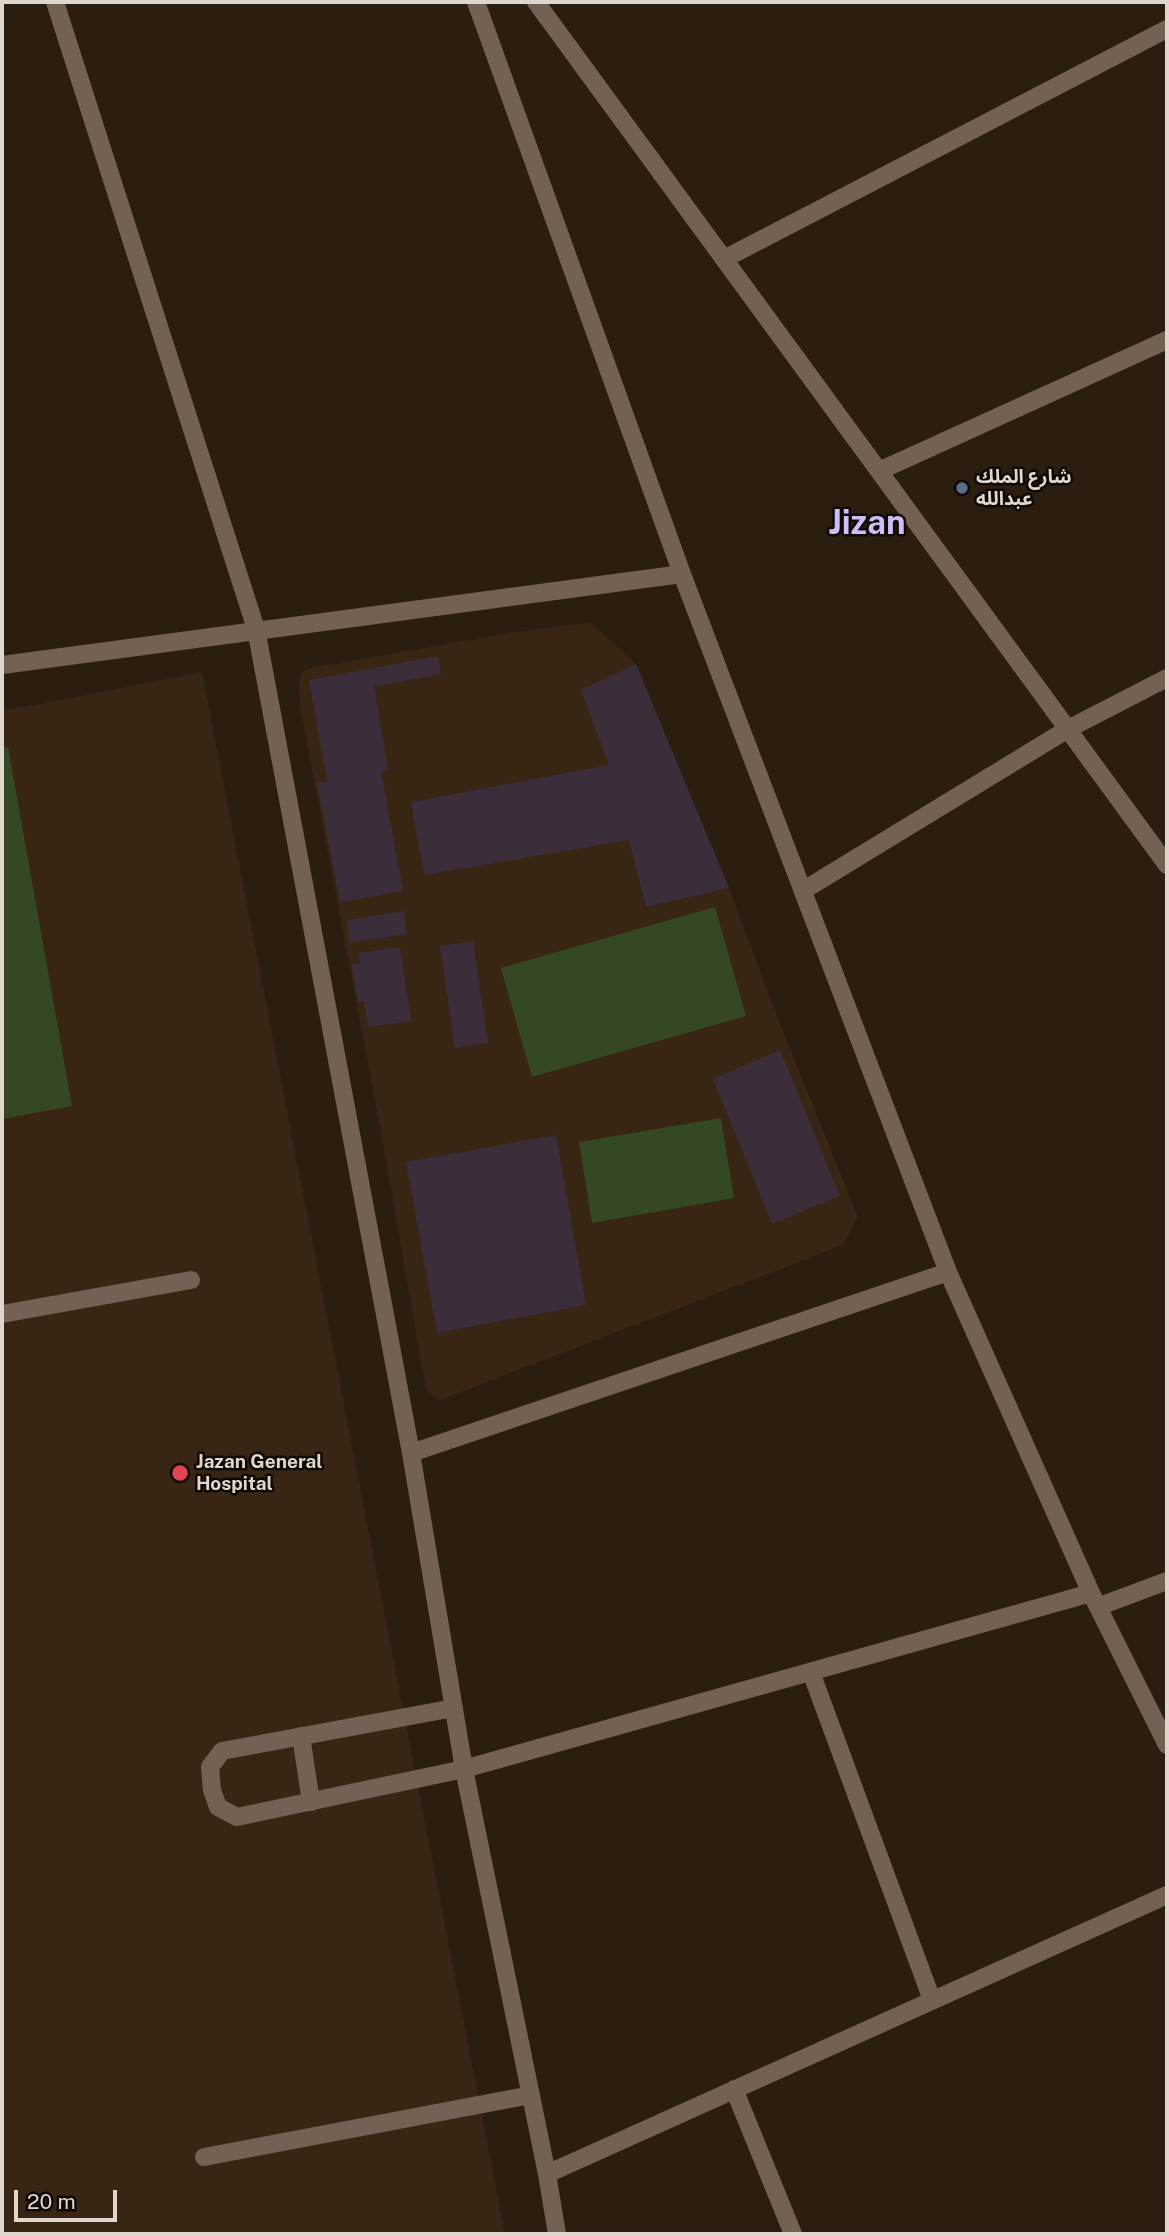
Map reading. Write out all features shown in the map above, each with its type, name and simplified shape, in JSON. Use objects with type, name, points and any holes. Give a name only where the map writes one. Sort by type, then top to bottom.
[{"type":"street","points":[[55,2],[256,629],[411,1452],[464,1769],[557,2234]]},
{"type":"street","points":[[476,2],[682,574],[948,1272],[1096,1600],[1167,1745]]},
{"type":"street","points":[[542,3],[724,260],[1167,865]]},
{"type":"street","points":[[724,260],[1167,29]]},
{"type":"street","points":[[879,471],[1167,340]]},
{"type":"street","points":[[2,665],[682,574]]},
{"type":"street","points":[[804,890],[1068,729],[1167,678]]},
{"type":"street","points":[[411,1452],[948,1272]]},
{"type":"street","points":[[2,1314],[191,1280]]},
{"type":"street","points":[[454,1708],[222,1751],[210,1767],[212,1790],[218,1807],[237,1817],[464,1769],[811,1672],[1167,1581]]},
{"type":"street","points":[[811,1672],[932,2000]]},
{"type":"street","points":[[301,1735],[311,1802]]},
{"type":"street","points":[[547,2174],[1167,1895]]},
{"type":"street","points":[[734,2090],[793,2234]]},
{"type":"street","points":[[204,2158],[531,2095]]},
{"type":"shaded area","points":[[590,622],[636,664],[729,888],[858,1217],[843,1245],[440,1400],[426,1390],[380,1127],[300,707],[299,679],[303,671],[310,668],[514,632]]},
{"type":"shaded area","name":"Jazan General Hospital","points":[[202,672],[505,2234],[2,2234],[2,711]]},
{"type":"green space","points":[[8,747],[72,1106],[2,1119],[2,748]]},
{"type":"green space","points":[[715,907],[746,1016],[532,1077],[501,968]]},
{"type":"green space","points":[[721,1118],[734,1198],[592,1223],[579,1142]]},
{"type":"building","points":[[438,656],[441,674],[374,687],[388,770],[381,771],[403,891],[340,902],[317,783],[327,781],[309,680]]},
{"type":"building","points":[[636,664],[729,888],[646,907],[629,840],[424,875],[411,802],[609,765],[581,690]]},
{"type":"building","points":[[404,911],[407,934],[350,943],[347,920]]},
{"type":"building","points":[[473,941],[488,1043],[455,1048],[440,946]]},
{"type":"building","points":[[400,947],[411,1021],[368,1027],[364,1001],[358,1002],[352,965],[360,963],[358,953]]},
{"type":"building","points":[[780,1050],[840,1196],[772,1224],[713,1079]]},
{"type":"building","points":[[556,1135],[586,1305],[437,1333],[406,1162]]},
{"type":"place","name":"شارع الملك عبدالله","points":[[962,488]]},
{"type":"place","name":"Jazan General Hospital","points":[[180,1473]]},
{"type":"district","name":"Jizan","points":[[867,524]]}]
